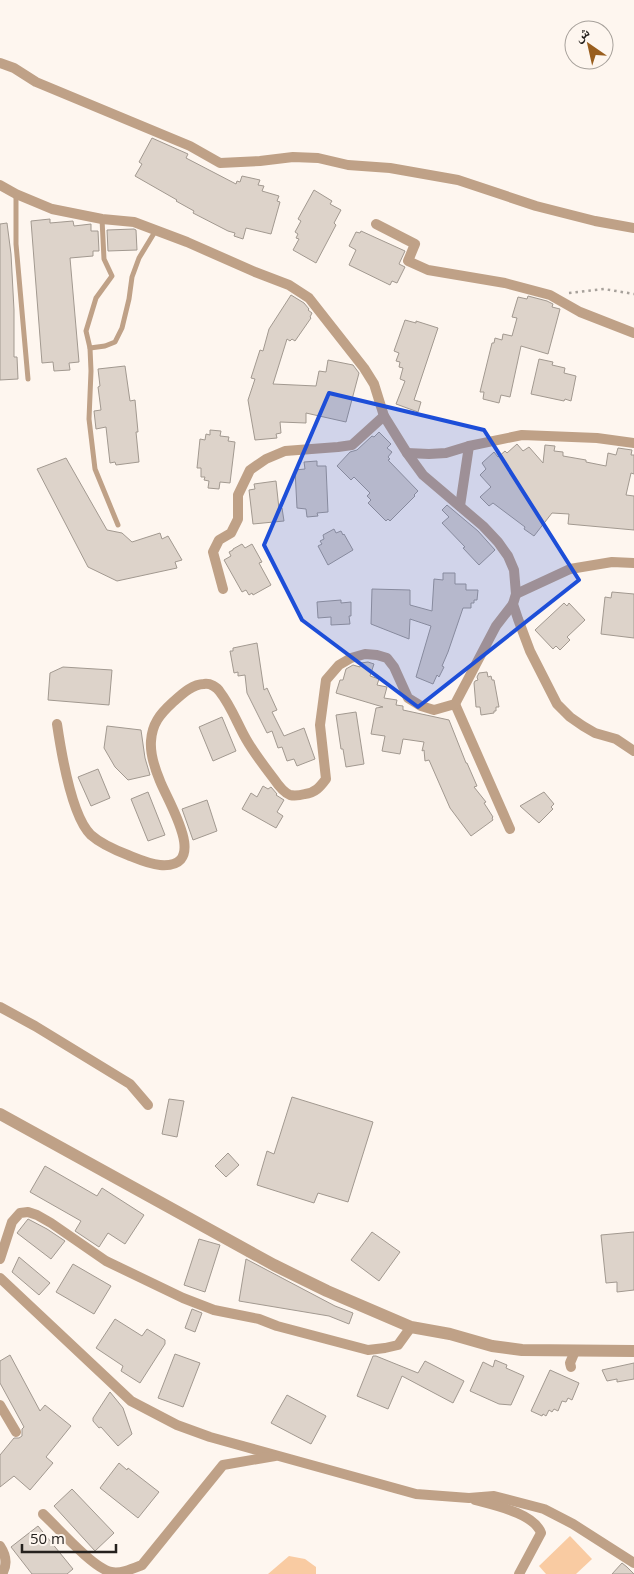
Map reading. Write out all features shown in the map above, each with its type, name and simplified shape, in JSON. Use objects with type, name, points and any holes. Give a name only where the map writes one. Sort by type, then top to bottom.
[{"type":"street","points":[[0,63],[14,68],[36,82],[190,146],[220,163],[293,157],[318,158],[348,165],[390,168],[458,180],[536,206],[595,221],[634,228]]},
{"type":"street","points":[[0,184],[16,194],[52,209],[102,220],[134,222],[156,230],[289,285],[309,298],[364,368],[374,384],[384,416],[406,453],[423,475],[483,526],[508,556],[514,570],[514,599],[530,651],[557,704],[570,717],[583,726],[596,733],[616,739],[634,751]]},
{"type":"street","points":[[376,224],[415,244],[408,261],[428,270],[505,283],[550,295],[580,312],[634,334]]},
{"type":"street","points":[[223,589],[213,552],[219,540],[231,533],[238,519],[238,495],[250,470],[285,451],[352,445],[384,416]]},
{"type":"street","points":[[406,453],[446,453],[522,435],[597,438],[634,443]]},
{"type":"street","points":[[460,506],[470,446]]},
{"type":"street","points":[[58,724],[63,762],[69,784],[80,818],[90,834],[99,841],[142,861],[159,865],[172,865],[181,859],[184,852],[185,839],[154,763],[150,743],[156,720],[165,709],[192,686],[212,685],[219,691],[266,770],[282,789],[291,795],[316,791],[326,779],[320,725],[326,680],[339,665],[351,658],[365,654],[388,658],[394,666],[408,698],[421,706],[434,710],[455,704],[496,626],[514,599],[570,570],[612,562],[634,563]]},
{"type":"street","points":[[455,704],[510,830]]},
{"type":"street","points":[[0,1007],[130,1084],[148,1105]]},
{"type":"street","points":[[0,1114],[274,1265],[327,1291],[411,1327],[450,1334],[492,1346],[522,1350],[634,1351]]},
{"type":"street","points":[[0,1259],[12,1222],[20,1213],[28,1212],[51,1223],[106,1261],[183,1298],[214,1310],[259,1319],[285,1328],[368,1350],[398,1345],[411,1327]]},
{"type":"street","points":[[0,1278],[131,1400],[177,1426],[210,1437],[416,1494],[469,1498],[494,1496],[544,1509],[573,1524],[634,1563]]},
{"type":"street","points":[[571,1367],[570,1364],[576,1351]]},
{"type":"street","points":[[0,1405],[16,1432]]},
{"type":"street","points":[[43,1514],[96,1565],[113,1572],[129,1571],[142,1565],[223,1466],[278,1456]]},
{"type":"street","points":[[469,1498],[519,1514],[538,1527],[541,1533],[519,1574]]},
{"type":"street","points":[[0,1546],[6,1559],[6,1567],[2,1574]]},
{"type":"lane","points":[[16,194],[16,244],[28,379]]},
{"type":"lane","points":[[102,220],[104,259],[112,276],[96,298],[86,332],[90,348],[91,371],[89,419],[95,470],[118,525]]},
{"type":"lane","points":[[90,348],[106,346],[115,342],[122,328],[132,276],[139,258],[156,230]]},
{"type":"path","points":[[550,295],[604,289],[634,294]]},
{"type":"highlighted area","points":[[329,393],[484,430],[579,580],[418,707],[302,620],[264,545]]},
{"type":"shaded area","points":[[570,1536],[592,1559],[576,1574],[546,1574],[539,1566]]},
{"type":"shaded area","points":[[289,1556],[305,1559],[316,1567],[316,1574],[268,1574]]},
{"type":"building","points":[[152,138],[188,154],[186,158],[236,184],[237,181],[240,182],[242,176],[260,180],[258,185],[264,186],[262,191],[279,196],[277,201],[280,202],[271,234],[246,228],[243,239],[234,236],[235,233],[193,213],[194,211],[177,200],[135,176],[142,164],[139,162]]},
{"type":"building","points":[[314,190],[332,201],[330,204],[341,210],[334,223],[336,225],[316,263],[293,250],[299,239],[296,238],[298,234],[295,232],[301,221],[298,219]]},
{"type":"building","points":[[50,219],[50,223],[73,221],[74,226],[91,224],[91,231],[98,231],[99,251],[93,251],[93,256],[70,258],[79,362],[69,363],[70,370],[54,371],[53,362],[42,363],[31,221]]},
{"type":"building","points":[[7,223],[11,254],[14,310],[14,357],[17,357],[18,379],[0,380],[0,224]]},
{"type":"building","points":[[107,230],[136,230],[137,250],[108,251]]},
{"type":"building","points":[[361,231],[405,251],[399,264],[405,267],[397,283],[392,281],[390,285],[349,265],[356,250],[349,246],[356,232],[360,233]]},
{"type":"building","points":[[291,295],[304,303],[312,313],[311,318],[295,341],[287,339],[273,384],[316,386],[319,371],[326,372],[328,360],[353,365],[359,373],[346,422],[306,413],[306,423],[280,422],[281,433],[276,434],[277,438],[255,440],[248,400],[255,379],[251,378],[260,350],[263,351],[269,329]]},
{"type":"building","points":[[528,296],[547,301],[553,304],[552,307],[560,309],[548,354],[521,346],[510,397],[501,395],[499,403],[483,399],[484,392],[480,392],[492,343],[494,343],[495,338],[502,340],[503,334],[512,336],[517,318],[512,317],[518,297],[527,299]]},
{"type":"building","points":[[405,320],[416,323],[416,321],[438,328],[414,400],[421,402],[418,412],[396,404],[405,381],[400,379],[403,368],[399,367],[400,362],[396,361],[399,353],[394,351]]},
{"type":"building","points":[[539,359],[553,362],[552,365],[565,368],[564,373],[576,376],[571,401],[531,394]]},
{"type":"building","points":[[125,366],[130,401],[135,400],[139,462],[116,465],[115,462],[110,463],[106,427],[96,429],[94,411],[101,410],[98,369]]},
{"type":"building","points":[[210,430],[221,431],[220,436],[229,437],[228,441],[235,442],[230,483],[220,482],[219,489],[208,488],[209,481],[204,480],[205,477],[201,477],[201,468],[197,468],[200,439],[205,440],[206,434],[210,435]]},
{"type":"building","points":[[379,432],[391,444],[387,448],[392,452],[388,460],[418,491],[390,521],[388,519],[386,521],[368,503],[371,500],[367,496],[370,493],[354,477],[351,480],[337,466],[350,452],[357,450]]},
{"type":"building","points":[[517,444],[523,451],[529,447],[543,463],[545,445],[555,446],[554,451],[563,452],[563,456],[606,466],[608,453],[616,455],[618,448],[632,450],[631,455],[634,455],[634,474],[631,473],[626,495],[634,496],[634,530],[568,524],[569,514],[552,513],[534,536],[493,503],[489,506],[480,497],[491,487],[480,475],[486,469],[482,463],[494,452],[498,457],[505,451],[507,453]]},
{"type":"building","points":[[66,458],[107,530],[122,533],[132,542],[160,533],[162,539],[168,536],[182,560],[175,562],[177,568],[117,581],[88,567],[37,469]]},
{"type":"building","points":[[317,461],[317,466],[326,466],[328,512],[317,513],[318,516],[307,517],[306,509],[297,508],[295,470],[305,469],[304,462]]},
{"type":"building","points":[[276,481],[279,509],[282,508],[284,521],[253,524],[249,490],[255,489],[254,484]]},
{"type":"building","points":[[447,505],[478,531],[495,550],[479,565],[442,523],[449,517],[442,510]]},
{"type":"building","points":[[334,529],[336,533],[341,531],[344,534],[353,550],[328,565],[318,546],[322,544],[320,541],[324,539],[323,535]]},
{"type":"building","points":[[242,544],[245,548],[252,544],[262,562],[259,563],[271,585],[253,595],[252,593],[249,595],[246,590],[242,592],[224,560],[231,556],[229,552]]},
{"type":"building","points":[[443,573],[455,573],[455,584],[466,584],[466,590],[478,590],[477,600],[471,603],[471,608],[463,608],[442,666],[444,667],[439,677],[437,675],[433,684],[416,677],[431,626],[410,619],[409,639],[371,624],[372,589],[410,590],[410,605],[432,611],[434,579],[443,580]]},
{"type":"building","points":[[612,592],[634,594],[634,638],[601,634],[605,597],[611,598]]},
{"type":"building","points":[[341,600],[341,603],[351,602],[350,624],[331,625],[331,617],[318,618],[317,602]]},
{"type":"building","points":[[564,603],[567,606],[569,603],[585,620],[567,637],[570,640],[560,650],[556,646],[553,649],[535,630]]},
{"type":"building","points":[[257,643],[264,690],[267,688],[277,710],[272,712],[284,736],[304,728],[315,759],[297,766],[294,759],[287,761],[282,747],[278,748],[272,731],[267,733],[247,693],[245,675],[238,676],[238,672],[234,673],[230,651],[233,651],[233,648]]},
{"type":"building","points":[[368,662],[374,664],[370,676],[379,679],[377,685],[387,687],[384,698],[397,700],[396,705],[403,706],[403,710],[449,720],[477,786],[474,787],[486,802],[484,803],[493,817],[493,820],[471,836],[450,808],[429,760],[425,761],[424,750],[422,751],[424,742],[403,739],[400,754],[382,751],[385,736],[371,734],[376,708],[383,707],[336,693],[346,669],[353,665],[360,667],[361,663]]},
{"type":"building","points":[[63,667],[112,670],[109,705],[48,700],[50,673]]},
{"type":"building","points":[[487,672],[488,677],[491,676],[492,680],[494,680],[499,707],[496,707],[494,713],[481,715],[480,707],[476,707],[474,683],[478,680],[479,673]]},
{"type":"building","points":[[356,712],[364,764],[346,767],[343,749],[341,749],[336,715]]},
{"type":"building","points":[[222,717],[236,751],[213,761],[199,727]]},
{"type":"building","points":[[107,726],[141,730],[145,758],[150,775],[128,780],[115,767],[104,748]]},
{"type":"building","points":[[98,769],[110,798],[91,806],[78,777]]},
{"type":"building","points":[[263,786],[268,789],[271,787],[276,795],[284,800],[277,812],[283,816],[276,828],[242,809],[251,793],[257,797]]},
{"type":"building","points":[[148,792],[165,835],[148,841],[131,799]]},
{"type":"building","points":[[544,792],[554,804],[551,807],[553,809],[539,823],[520,806]]},
{"type":"building","points":[[207,800],[217,831],[193,840],[182,809]]},
{"type":"building","points":[[292,1097],[373,1122],[348,1202],[318,1193],[314,1203],[257,1185],[267,1151],[274,1154]]},
{"type":"building","points":[[169,1099],[184,1101],[177,1137],[162,1134]]},
{"type":"building","points":[[228,1153],[239,1165],[226,1177],[215,1166]]},
{"type":"building","points":[[45,1166],[97,1196],[102,1188],[144,1215],[125,1244],[108,1233],[99,1247],[75,1231],[81,1221],[30,1192]]},
{"type":"building","points":[[28,1219],[65,1241],[51,1259],[17,1233]]},
{"type":"building","points":[[372,1232],[400,1252],[379,1281],[351,1260]]},
{"type":"building","points":[[634,1232],[634,1290],[617,1292],[617,1282],[606,1283],[601,1235]]},
{"type":"building","points":[[199,1239],[220,1245],[205,1292],[184,1285]]},
{"type":"building","points":[[19,1257],[50,1283],[39,1295],[12,1272]]},
{"type":"building","points":[[246,1259],[335,1306],[353,1313],[349,1324],[329,1316],[239,1301]]},
{"type":"building","points":[[73,1264],[111,1286],[94,1314],[56,1292]]},
{"type":"building","points":[[192,1309],[202,1313],[195,1332],[185,1328]]},
{"type":"building","points":[[115,1319],[142,1336],[147,1329],[165,1340],[165,1344],[140,1383],[121,1371],[123,1366],[96,1348]]},
{"type":"building","points":[[175,1354],[200,1363],[183,1407],[158,1398]]},
{"type":"building","points":[[10,1355],[40,1411],[45,1405],[71,1426],[46,1457],[53,1463],[30,1490],[14,1476],[0,1487],[0,1455],[14,1438],[22,1436],[22,1429],[24,1427],[0,1383],[0,1361]]},
{"type":"building","points":[[373,1356],[418,1373],[425,1361],[464,1381],[453,1403],[402,1376],[388,1409],[357,1396]]},
{"type":"building","points":[[495,1360],[507,1365],[506,1368],[524,1376],[511,1405],[499,1404],[470,1391],[483,1362],[493,1367]]},
{"type":"building","points":[[634,1363],[634,1379],[617,1382],[617,1379],[607,1381],[602,1370]]},
{"type":"building","points":[[550,1370],[579,1383],[572,1400],[568,1398],[566,1402],[562,1401],[558,1411],[554,1409],[552,1412],[549,1410],[546,1416],[543,1414],[542,1416],[531,1411]]},
{"type":"building","points":[[110,1392],[123,1408],[132,1434],[118,1446],[93,1421],[93,1418]]},
{"type":"building","points":[[287,1395],[326,1416],[311,1444],[271,1423]]},
{"type":"building","points":[[119,1463],[159,1492],[138,1518],[100,1488]]},
{"type":"building","points":[[72,1489],[114,1533],[95,1551],[54,1506]]},
{"type":"building","points":[[38,1526],[73,1569],[67,1574],[32,1574],[11,1547]]},
{"type":"building","points":[[622,1563],[627,1567],[634,1574],[612,1574]]}]
